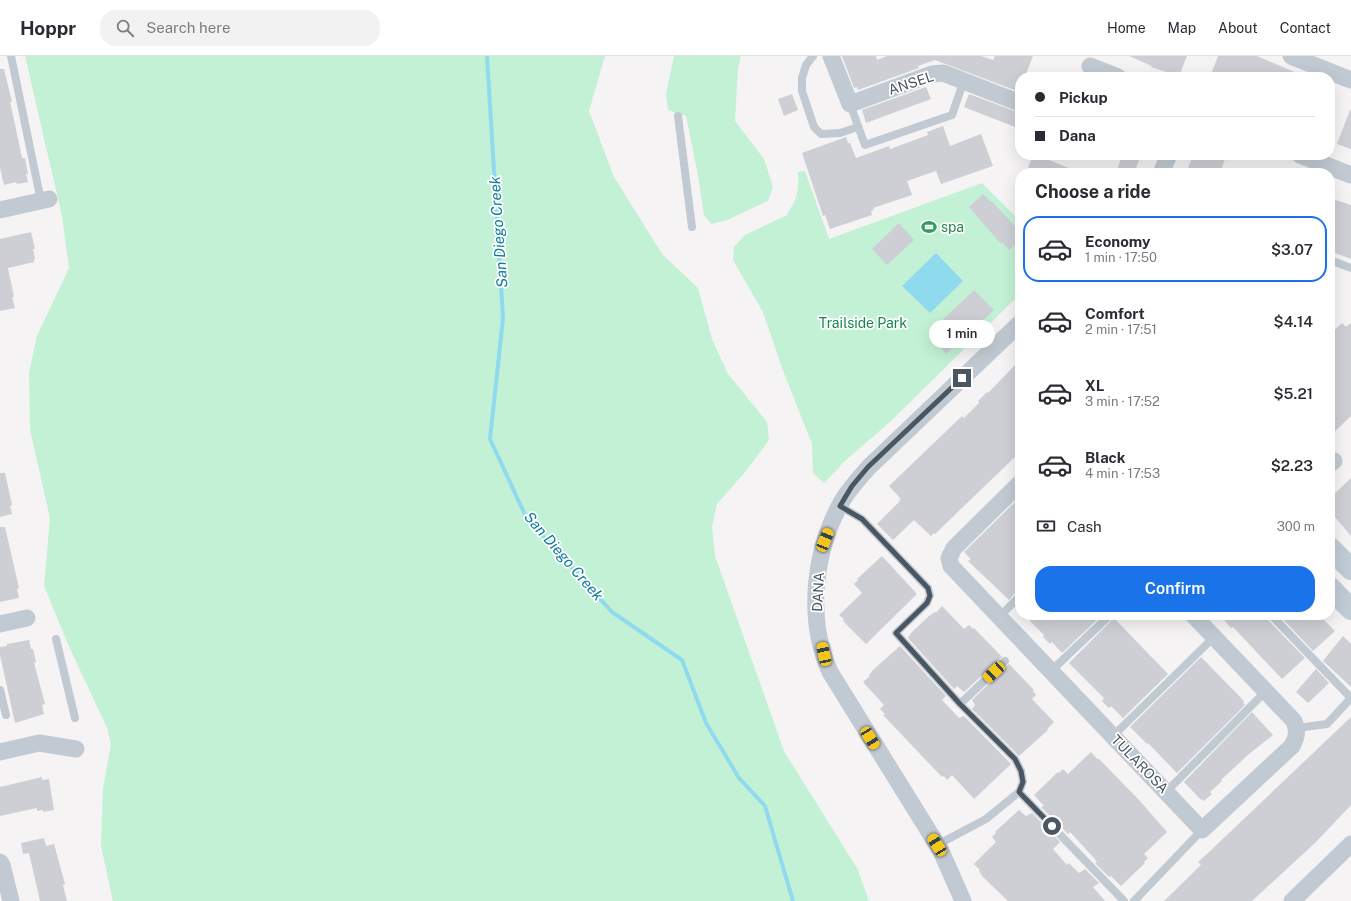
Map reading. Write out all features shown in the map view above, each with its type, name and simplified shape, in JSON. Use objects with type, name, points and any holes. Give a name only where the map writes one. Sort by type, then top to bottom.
[{"type":"street","points":[[832,56],[850,104]]},
{"type":"street","points":[[1291,56],[1315,69],[1325,72]]},
{"type":"street","points":[[1090,66],[1105,72]]},
{"type":"street","name":"ANSEL","points":[[850,104],[932,74],[943,73],[1015,100]]},
{"type":"street","points":[[1335,75],[1351,80]]},
{"type":"street","points":[[1312,160],[1332,168]]},
{"type":"street","points":[[1335,169],[1351,176]]},
{"type":"street","points":[[0,210],[45,200]]},
{"type":"street","name":"DANA","points":[[963,901],[937,845],[861,725],[826,663],[817,621],[817,579],[825,540],[840,506],[852,486],[868,467],[1015,328]]},
{"type":"street","name":"TULAROSA","points":[[1015,488],[954,548],[949,558],[951,566],[1202,830]]},
{"type":"street","points":[[1335,553],[1351,569]]},
{"type":"street","points":[[1335,593],[1351,609]]},
{"type":"street","points":[[0,624],[27,618]]},
{"type":"street","points":[[1198,620],[1294,721],[1297,728],[1297,737],[1292,746],[1202,830]]},
{"type":"street","points":[[0,752],[38,743],[76,749]]},
{"type":"street","points":[[1292,901],[1351,844]]},
{"type":"street","points":[[0,862],[10,901]]},
{"type":"lane","points":[[11,56],[45,200]]},
{"type":"lane","points":[[813,56],[806,65],[802,78],[802,91],[814,127],[821,134],[830,134],[858,127]]},
{"type":"lane","points":[[850,104],[865,145],[952,115],[964,80]]},
{"type":"lane","points":[[678,116],[692,227]]},
{"type":"lane","points":[[1335,262],[1351,268]]},
{"type":"lane","points":[[840,506],[862,519],[928,588],[930,596],[927,603],[896,633],[960,704],[1015,759],[1021,771],[1023,782],[1019,792],[986,819],[937,845]]},
{"type":"lane","points":[[1000,617],[1015,601]]},
{"type":"lane","points":[[1051,671],[1105,620]]},
{"type":"lane","points":[[1276,620],[1351,698],[1327,724],[1297,728]]},
{"type":"lane","points":[[1113,736],[1214,637]]},
{"type":"lane","points":[[56,639],[75,718]]},
{"type":"lane","points":[[960,704],[1005,661]]},
{"type":"lane","points":[[0,690],[6,715]]},
{"type":"lane","points":[[1166,792],[1266,691]]},
{"type":"lane","points":[[1019,792],[1124,901]]},
{"type":"lane","points":[[1134,901],[1202,830]]},
{"type":"green space","points":[[25,56],[605,56],[589,111],[614,177],[662,254],[698,288],[712,339],[728,374],[767,422],[769,440],[746,471],[717,504],[712,527],[715,556],[784,751],[858,870],[869,901],[113,901],[101,846],[103,788],[111,744],[107,728],[68,644],[44,586],[50,518],[30,430],[29,373],[37,336],[69,268],[62,216]]},
{"type":"green space","points":[[674,56],[741,56],[738,68],[735,121],[764,159],[773,187],[768,201],[727,220],[711,224],[704,215],[686,116],[668,110],[666,94]]},
{"type":"green space","name":"Trailside Park","points":[[805,171],[829,239],[982,183],[1015,216],[1015,299],[891,421],[846,460],[824,483],[813,473],[812,444],[782,368],[763,312],[733,260],[734,247],[745,235],[787,215],[796,198],[798,188],[798,172]]},
{"type":"water","points":[[936,253],[963,281],[930,313],[902,286]]},
{"type":"building","points":[[842,56],[876,56],[877,60],[887,56],[981,56],[993,60],[995,56],[1033,56],[1027,72],[1015,72],[1015,90],[935,60],[918,66],[919,68],[858,90],[857,87],[854,88]]},
{"type":"building","points":[[1129,56],[1187,56],[1181,72],[1167,72],[1151,67],[1152,66]]},
{"type":"building","points":[[1218,56],[1257,56],[1294,72],[1212,72]]},
{"type":"building","points":[[0,69],[4,69],[12,102],[10,102],[22,158],[25,158],[28,182],[17,184],[16,182],[4,185],[0,168]]},
{"type":"building","points":[[926,87],[931,99],[866,123],[862,110]]},
{"type":"building","points":[[792,94],[798,110],[784,116],[778,99]]},
{"type":"building","points":[[969,94],[1015,111],[1015,127],[964,107]]},
{"type":"building","points":[[1351,110],[1351,149],[1337,144]]},
{"type":"building","points":[[943,126],[950,146],[981,134],[993,166],[941,184],[936,171],[907,181],[912,195],[873,208],[874,210],[871,211],[872,215],[830,229],[825,215],[823,216],[802,153],[846,137],[856,158],[889,146],[890,149],[928,135],[927,132]]},
{"type":"building","points":[[1031,160],[1049,160],[1069,168],[1028,168]]},
{"type":"building","points":[[1120,160],[1139,160],[1136,168],[1118,168]]},
{"type":"building","points":[[1191,160],[1225,160],[1222,168],[1188,168]]},
{"type":"building","points":[[983,194],[991,202],[992,201],[1015,226],[1015,245],[1009,250],[1002,242],[1001,244],[969,207]]},
{"type":"building","points":[[1335,200],[1351,205],[1351,259],[1335,253]]},
{"type":"building","points":[[899,223],[914,240],[887,265],[872,249]]},
{"type":"building","points":[[31,232],[35,249],[33,249],[35,259],[34,262],[8,268],[15,308],[0,311],[0,239]]},
{"type":"building","points":[[974,290],[994,310],[946,354],[929,335],[935,329],[934,328]]},
{"type":"building","points":[[1342,323],[1346,327],[1351,323],[1351,416],[1335,431],[1335,329]]},
{"type":"building","points":[[1015,365],[1015,457],[935,534],[934,533],[931,536],[914,520],[893,540],[877,524],[901,499],[889,486],[962,416],[964,418],[979,403],[978,401],[987,392],[988,393]]},
{"type":"building","points":[[0,473],[5,473],[12,505],[10,506],[12,514],[0,517]]},
{"type":"building","points":[[1351,478],[1351,536],[1335,517],[1335,493]]},
{"type":"building","points":[[1015,502],[1015,593],[1009,600],[968,561],[971,559],[964,552]]},
{"type":"building","points":[[0,527],[5,527],[19,588],[17,589],[19,598],[0,602]]},
{"type":"building","points":[[882,556],[917,594],[866,644],[839,615],[862,593],[854,584],[858,580],[857,579]]},
{"type":"building","points":[[942,606],[964,629],[969,625],[973,629],[974,628],[1002,657],[964,692],[957,686],[954,689],[908,638],[911,633],[929,616],[935,612],[936,613]]},
{"type":"building","points":[[1029,620],[1097,620],[1062,653],[1052,642],[1050,644],[1043,637],[1044,635]]},
{"type":"building","points":[[1112,620],[1116,620],[1168,674],[1123,718],[1111,706],[1109,708],[1102,701],[1104,698],[1069,663]]},
{"type":"building","points":[[1224,620],[1268,620],[1305,658],[1282,679],[1233,627],[1231,628]]},
{"type":"building","points":[[1284,620],[1324,620],[1335,631],[1313,651]]},
{"type":"building","points":[[1343,636],[1351,644],[1351,687],[1323,661]]},
{"type":"building","points":[[29,640],[31,649],[33,649],[36,662],[34,663],[45,704],[42,705],[44,714],[15,723],[0,655],[0,647],[7,646],[7,644]]},
{"type":"building","points":[[900,646],[946,696],[942,700],[959,718],[964,716],[1011,764],[974,799],[952,775],[947,780],[944,776],[942,777],[883,715],[885,714],[880,709],[884,705],[863,682],[870,676],[869,675],[873,670]]},
{"type":"building","points":[[1201,657],[1244,701],[1243,702],[1245,705],[1177,773],[1130,727]]},
{"type":"building","points":[[1009,664],[1034,690],[1033,691],[1036,695],[1032,699],[1054,722],[1047,729],[1048,730],[1019,756],[972,709],[975,705],[972,700]]},
{"type":"building","points":[[1316,669],[1329,683],[1308,703],[1296,692]]},
{"type":"building","points":[[1252,712],[1273,735],[1249,754],[1221,780],[1222,781],[1210,792],[1212,794],[1204,801],[1202,799],[1201,800],[1184,782]]},
{"type":"building","points":[[1351,717],[1351,805],[1316,842],[1252,901],[1164,901],[1201,865],[1198,862]]},
{"type":"building","points":[[1091,752],[1139,800],[1167,832],[1144,854],[1148,858],[1144,862],[1145,863],[1121,886],[1111,876],[1109,877],[1095,863],[1097,862],[1094,858],[1070,832],[1068,834],[1041,807],[1044,806],[1034,795],[1058,772],[1059,773],[1063,769],[1068,774]]},
{"type":"building","points":[[42,777],[42,780],[49,779],[54,810],[43,812],[43,810],[37,811],[37,808],[0,816],[0,787]]},
{"type":"building","points":[[1019,810],[1026,816],[1032,813],[1060,842],[1053,849],[1067,865],[1069,863],[1079,873],[1085,869],[1099,883],[1093,887],[1105,901],[1008,901],[983,877],[979,871],[980,870],[974,864],[996,842],[992,837],[996,833],[995,832]]},
{"type":"building","points":[[44,838],[46,846],[54,844],[65,884],[63,885],[67,901],[40,901],[29,853],[23,854],[21,843]]},
{"type":"waterway","name":"San Diego Creek","points":[[487,56],[503,318],[490,439],[526,517],[612,612],[682,660],[706,723],[739,778],[765,806],[793,901]]},
{"type":"place","name":"spa","points":[[929,227]]},
{"type":"route","points":[[962,378],[868,467],[852,486],[840,506],[862,519],[928,588],[930,596],[927,603],[896,633],[960,704],[1015,759],[1021,771],[1023,782],[1019,792],[1052,826]]}]
